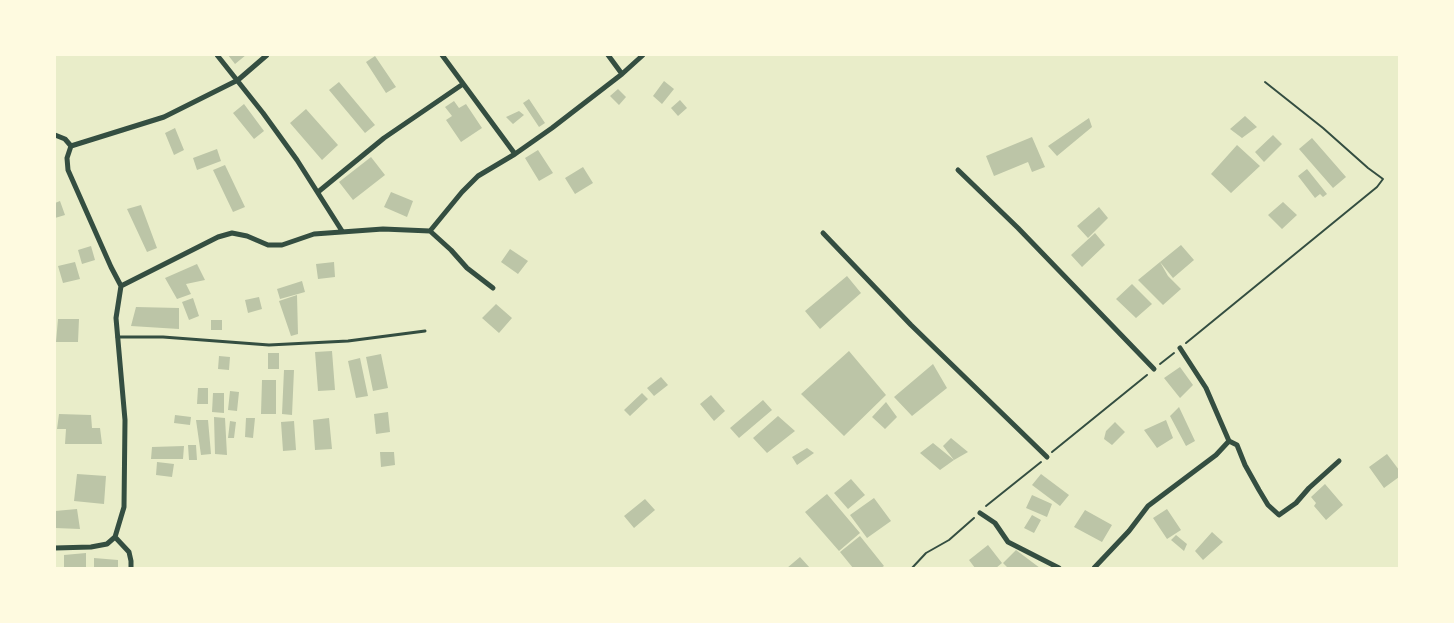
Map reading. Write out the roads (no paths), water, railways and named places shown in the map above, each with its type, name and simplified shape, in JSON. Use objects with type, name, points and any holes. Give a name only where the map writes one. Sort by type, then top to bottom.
[{"type":"street","points":[[217,55],[238,80],[297,160],[342,231]]},
{"type":"street","points":[[71,146],[164,117],[238,80],[267,55]]},
{"type":"street","points":[[442,55],[515,154]]},
{"type":"street","points":[[608,55],[622,74]]},
{"type":"street","points":[[430,231],[462,192],[478,176],[515,154],[622,74],[643,55]]},
{"type":"street","points":[[318,192],[384,138],[464,84]]},
{"type":"street","points":[[55,134],[71,146]]},
{"type":"street","points":[[55,548],[91,547],[107,544],[115,537],[124,507],[125,430],[116,318],[121,286],[68,170],[67,158],[71,146]]},
{"type":"street","points":[[958,170],[1018,228],[1154,369]]},
{"type":"street","points":[[121,286],[218,237],[232,233],[247,236],[268,245],[282,245],[314,234],[383,228],[430,231],[468,268],[494,288]]},
{"type":"street","points":[[823,233],[911,325],[1047,457]]},
{"type":"street","points":[[1180,348],[1206,388],[1229,441],[1237,446],[1259,490],[1279,516],[1296,503],[1338,461]]},
{"type":"street","points":[[1094,568],[1129,531],[1148,506],[1216,455],[1229,441]]},
{"type":"street","points":[[980,513],[995,523],[1008,542],[1059,568]]},
{"type":"street","points":[[115,537],[129,552],[131,568]]},
{"type":"lane","points":[[118,338],[163,337],[269,345],[348,342],[425,331]]}]
